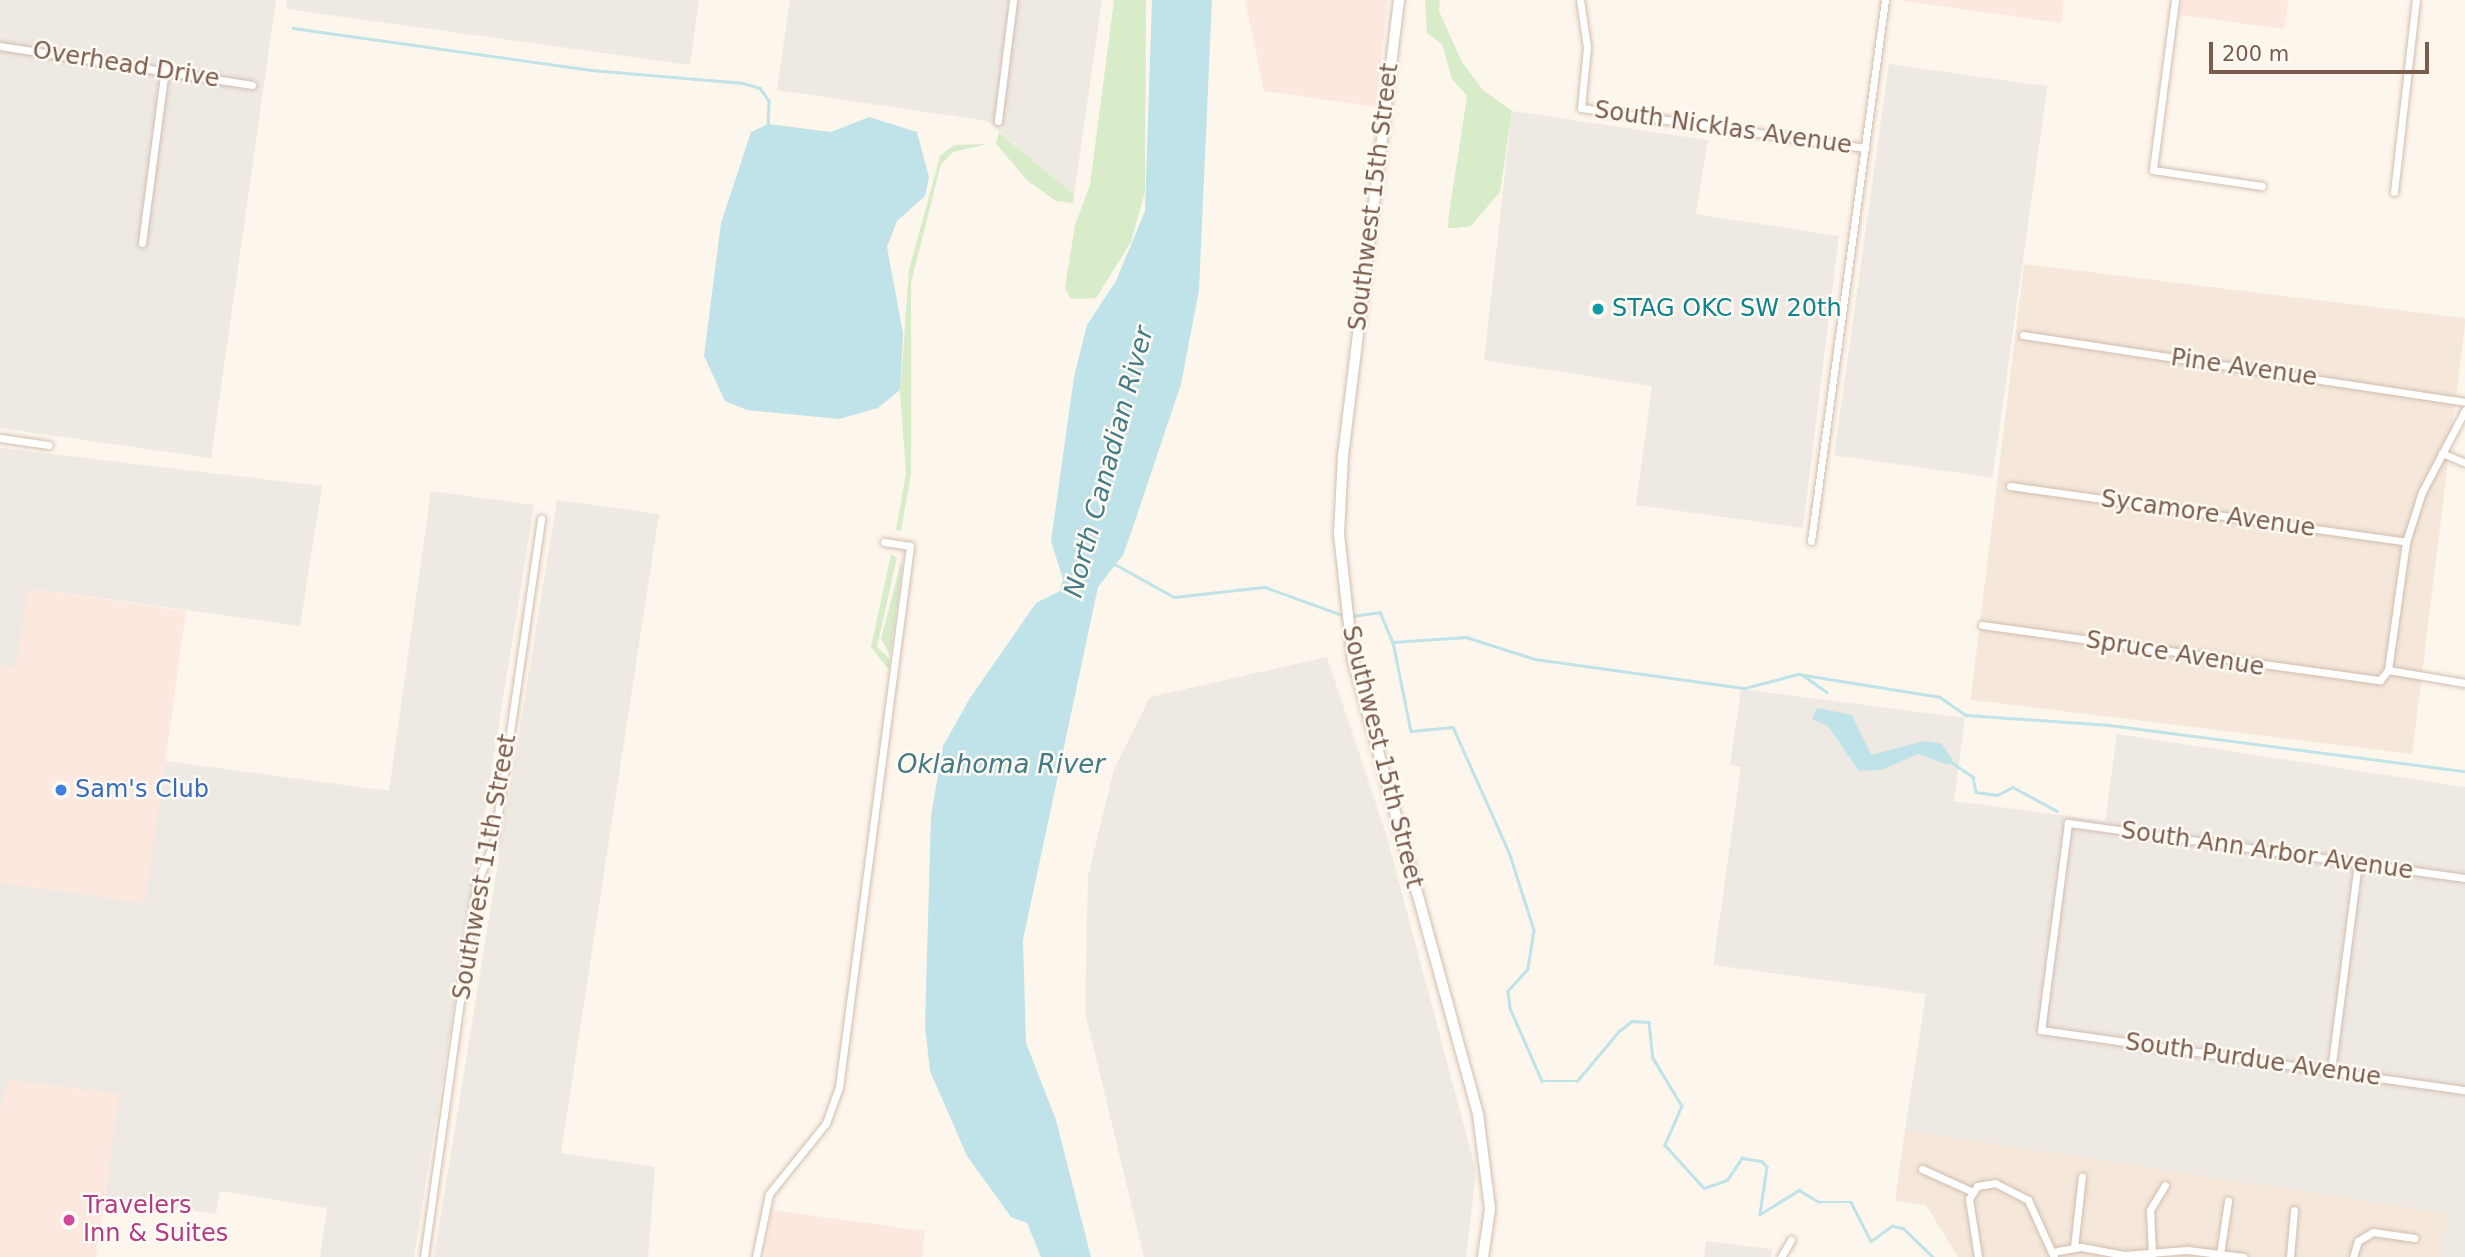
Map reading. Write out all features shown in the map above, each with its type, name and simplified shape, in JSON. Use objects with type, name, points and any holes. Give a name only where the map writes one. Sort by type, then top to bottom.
[{"type":"main road","name":"Southwest 15th Street","points":[[1399,0],[1343,455],[1342,568],[1353,660],[1478,1114],[1490,1209],[1483,1257]]},
{"type":"street","points":[[998,121],[1013,0]]},
{"type":"street","name":"South Nicklas Avenue","points":[[1580,0],[1587,55],[1581,108],[1865,148]]},
{"type":"street","points":[[1811,541],[1885,0]]},
{"type":"street","points":[[2175,0],[2153,170],[2262,186]]},
{"type":"street","points":[[2393,192],[2416,0]]},
{"type":"street","name":"Overhead Drive","points":[[0,46],[165,69],[252,85]]},
{"type":"street","points":[[142,243],[165,69]]},
{"type":"street","name":"Pine Avenue","points":[[2023,335],[2465,402]]},
{"type":"street","points":[[2465,410],[2442,453],[2406,542],[2388,670],[2465,683]]},
{"type":"street","points":[[0,438],[48,445]]},
{"type":"street","points":[[2442,453],[2465,463]]},
{"type":"street","name":"Sycamore Avenue","points":[[2010,486],[2406,542]]},
{"type":"street","name":"Southwest 11th Street","points":[[424,1257],[476,885],[494,842],[541,518]]},
{"type":"street","points":[[756,1257],[769,1194],[826,1123],[839,1087],[911,546],[884,542]]},
{"type":"street","name":"Spruce Avenue","points":[[1982,625],[2368,681],[2381,680],[2388,670]]},
{"type":"street","name":"South Ann Arbor Avenue","points":[[2041,1030],[2068,823],[2465,878]]},
{"type":"street","points":[[2331,1071],[2358,863]]},
{"type":"street","name":"South Purdue Avenue","points":[[2041,1030],[2465,1090]]},
{"type":"street","points":[[1922,1170],[1971,1191],[1995,1183],[2022,1194],[2053,1254],[2074,1247],[2152,1254],[2220,1254],[2244,1257]]},
{"type":"street","points":[[2074,1247],[2082,1176]]},
{"type":"street","points":[[2152,1254],[2150,1210],[2165,1185]]},
{"type":"street","points":[[1971,1191],[1968,1211],[1978,1257]]},
{"type":"street","points":[[2220,1254],[2228,1201]]},
{"type":"street","points":[[2290,1257],[2294,1210]]},
{"type":"street","points":[[2353,1257],[2358,1241],[2373,1232],[2415,1238]]},
{"type":"street","points":[[1781,1257],[1791,1240]]},
{"type":"shaded area","points":[[0,0],[276,0],[211,458],[0,428]]},
{"type":"shaded area","points":[[287,0],[699,0],[690,65],[286,9]]},
{"type":"shaded area","points":[[790,0],[1102,0],[1074,195],[987,121],[777,90]]},
{"type":"shaded area","points":[[1245,0],[1388,0],[1376,107],[1264,91]]},
{"type":"shaded area","points":[[1897,0],[2064,0],[2061,23]]},
{"type":"shaded area","points":[[2182,0],[2289,0],[2284,29],[2180,15]]},
{"type":"shaded area","points":[[1889,64],[2047,86],[1992,477],[1834,455]]},
{"type":"shaded area","points":[[1512,111],[1708,140],[1696,214],[1839,236],[1803,528],[1636,505],[1652,386],[1484,360]]},
{"type":"shaded area","points":[[2024,264],[2465,318],[2412,754],[1970,700]]},
{"type":"shaded area","points":[[0,448],[322,486],[300,626],[28,588],[16,666],[0,664]]},
{"type":"shaded area","points":[[431,491],[534,505],[414,1257],[320,1257],[327,1208],[220,1191],[216,1214],[105,1199],[119,1094],[9,1079],[0,1112],[0,883],[145,903],[165,761],[389,791]]},
{"type":"shaded area","points":[[557,500],[659,514],[561,1153],[655,1167],[648,1257],[434,1257]]},
{"type":"shaded area","points":[[27,588],[186,611],[146,903],[0,883],[0,664],[16,666]]},
{"type":"shaded area","points":[[1327,657],[1387,837],[1476,1171],[1466,1257],[1144,1257],[1085,1012],[1088,876],[1114,769],[1150,697]]},
{"type":"shaded area","points":[[1741,689],[1965,718],[1954,801],[2105,821],[2117,734],[2465,787],[2465,1257],[2441,1257],[2446,1213],[1905,1130],[1926,994],[1713,965],[1741,767],[1730,765]]},
{"type":"shaded area","points":[[8,1079],[120,1094],[96,1257],[0,1257],[0,1112]]},
{"type":"shaded area","points":[[1905,1130],[2447,1213],[2441,1257],[1958,1257],[1926,1205],[1895,1201]]},
{"type":"shaded area","points":[[772,1210],[925,1231],[922,1257],[765,1257]]},
{"type":"shaded area","points":[[1706,1241],[1772,1249],[1771,1257],[1704,1257]]},
{"type":"green space","points":[[1114,0],[1146,0],[1145,192],[1131,242],[1096,298],[1070,298],[1065,287],[1075,225],[1090,185]]},
{"type":"green space","points":[[1425,0],[1440,0],[1439,11],[1462,62],[1483,90],[1512,111],[1500,192],[1471,226],[1448,228],[1467,96],[1452,79],[1442,44],[1427,33]]},
{"type":"green space","points":[[999,132],[1074,195],[1073,203],[1056,201],[1028,181],[996,144]]},
{"type":"green space","points":[[988,144],[953,152],[941,164],[911,283],[911,474],[901,531],[896,530],[906,473],[900,393],[909,270],[940,156],[954,145]]},
{"type":"green space","points":[[891,554],[897,557],[877,647],[890,659],[889,670],[871,647]]},
{"type":"green space","points":[[901,562],[902,570],[890,655],[881,639]]},
{"type":"water","name":"Oklahoma River","points":[[1152,0],[1212,0],[1199,290],[1181,384],[1134,524],[1123,555],[1098,587],[1023,940],[1026,1043],[1056,1120],[1091,1257],[1041,1257],[1027,1223],[1011,1217],[967,1156],[930,1071],[925,1026],[931,816],[943,746],[970,698],[1036,603],[1060,591],[1063,579],[1051,541],[1074,377],[1087,325],[1116,281],[1145,211]]},
{"type":"water","points":[[869,117],[917,132],[929,177],[925,196],[897,221],[887,247],[903,333],[900,390],[878,408],[839,419],[747,410],[725,401],[704,356],[721,223],[751,132],[768,124],[831,132]]},
{"type":"water","points":[[1817,708],[1852,715],[1871,755],[1924,741],[1942,744],[1953,760],[1948,765],[1918,754],[1881,770],[1859,771],[1828,726],[1812,719]]},
{"type":"waterway","points":[[293,28],[591,70],[743,83],[760,88],[769,101],[768,124]]},
{"type":"waterway","points":[[1113,563],[1174,597],[1265,587],[1345,616]]},
{"type":"waterway","points":[[1352,616],[1380,612],[1393,642],[1411,731],[1453,727],[1509,852],[1534,930],[1528,969],[1508,991],[1510,1008],[1542,1081],[1577,1081],[1619,1031],[1632,1021],[1649,1022],[1653,1058],[1682,1106],[1665,1145],[1704,1188],[1727,1180],[1742,1158],[1762,1161],[1767,1167],[1760,1214],[1799,1190],[1819,1202],[1851,1202],[1871,1241],[1892,1226],[1903,1228],[1933,1257]]},
{"type":"waterway","points":[[1393,642],[1466,637],[1535,659],[1745,688],[1798,674],[1940,697],[1966,715],[2109,725],[2465,771]]},
{"type":"waterway","points":[[1804,676],[1827,692]]},
{"type":"waterway","points":[[1951,762],[1973,777],[1976,792],[1997,795],[2013,787],[2057,811]]},
{"type":"place","name":"STAG OKC SW 20th","points":[[1598,309]]},
{"type":"place","name":"Sam's Club","points":[[61,790]]},
{"type":"place","name":"Travelers Inn & Suites","points":[[69,1220]]},
{"type":"water label","name":"North Canadian River","points":[[1109,462]]}]
